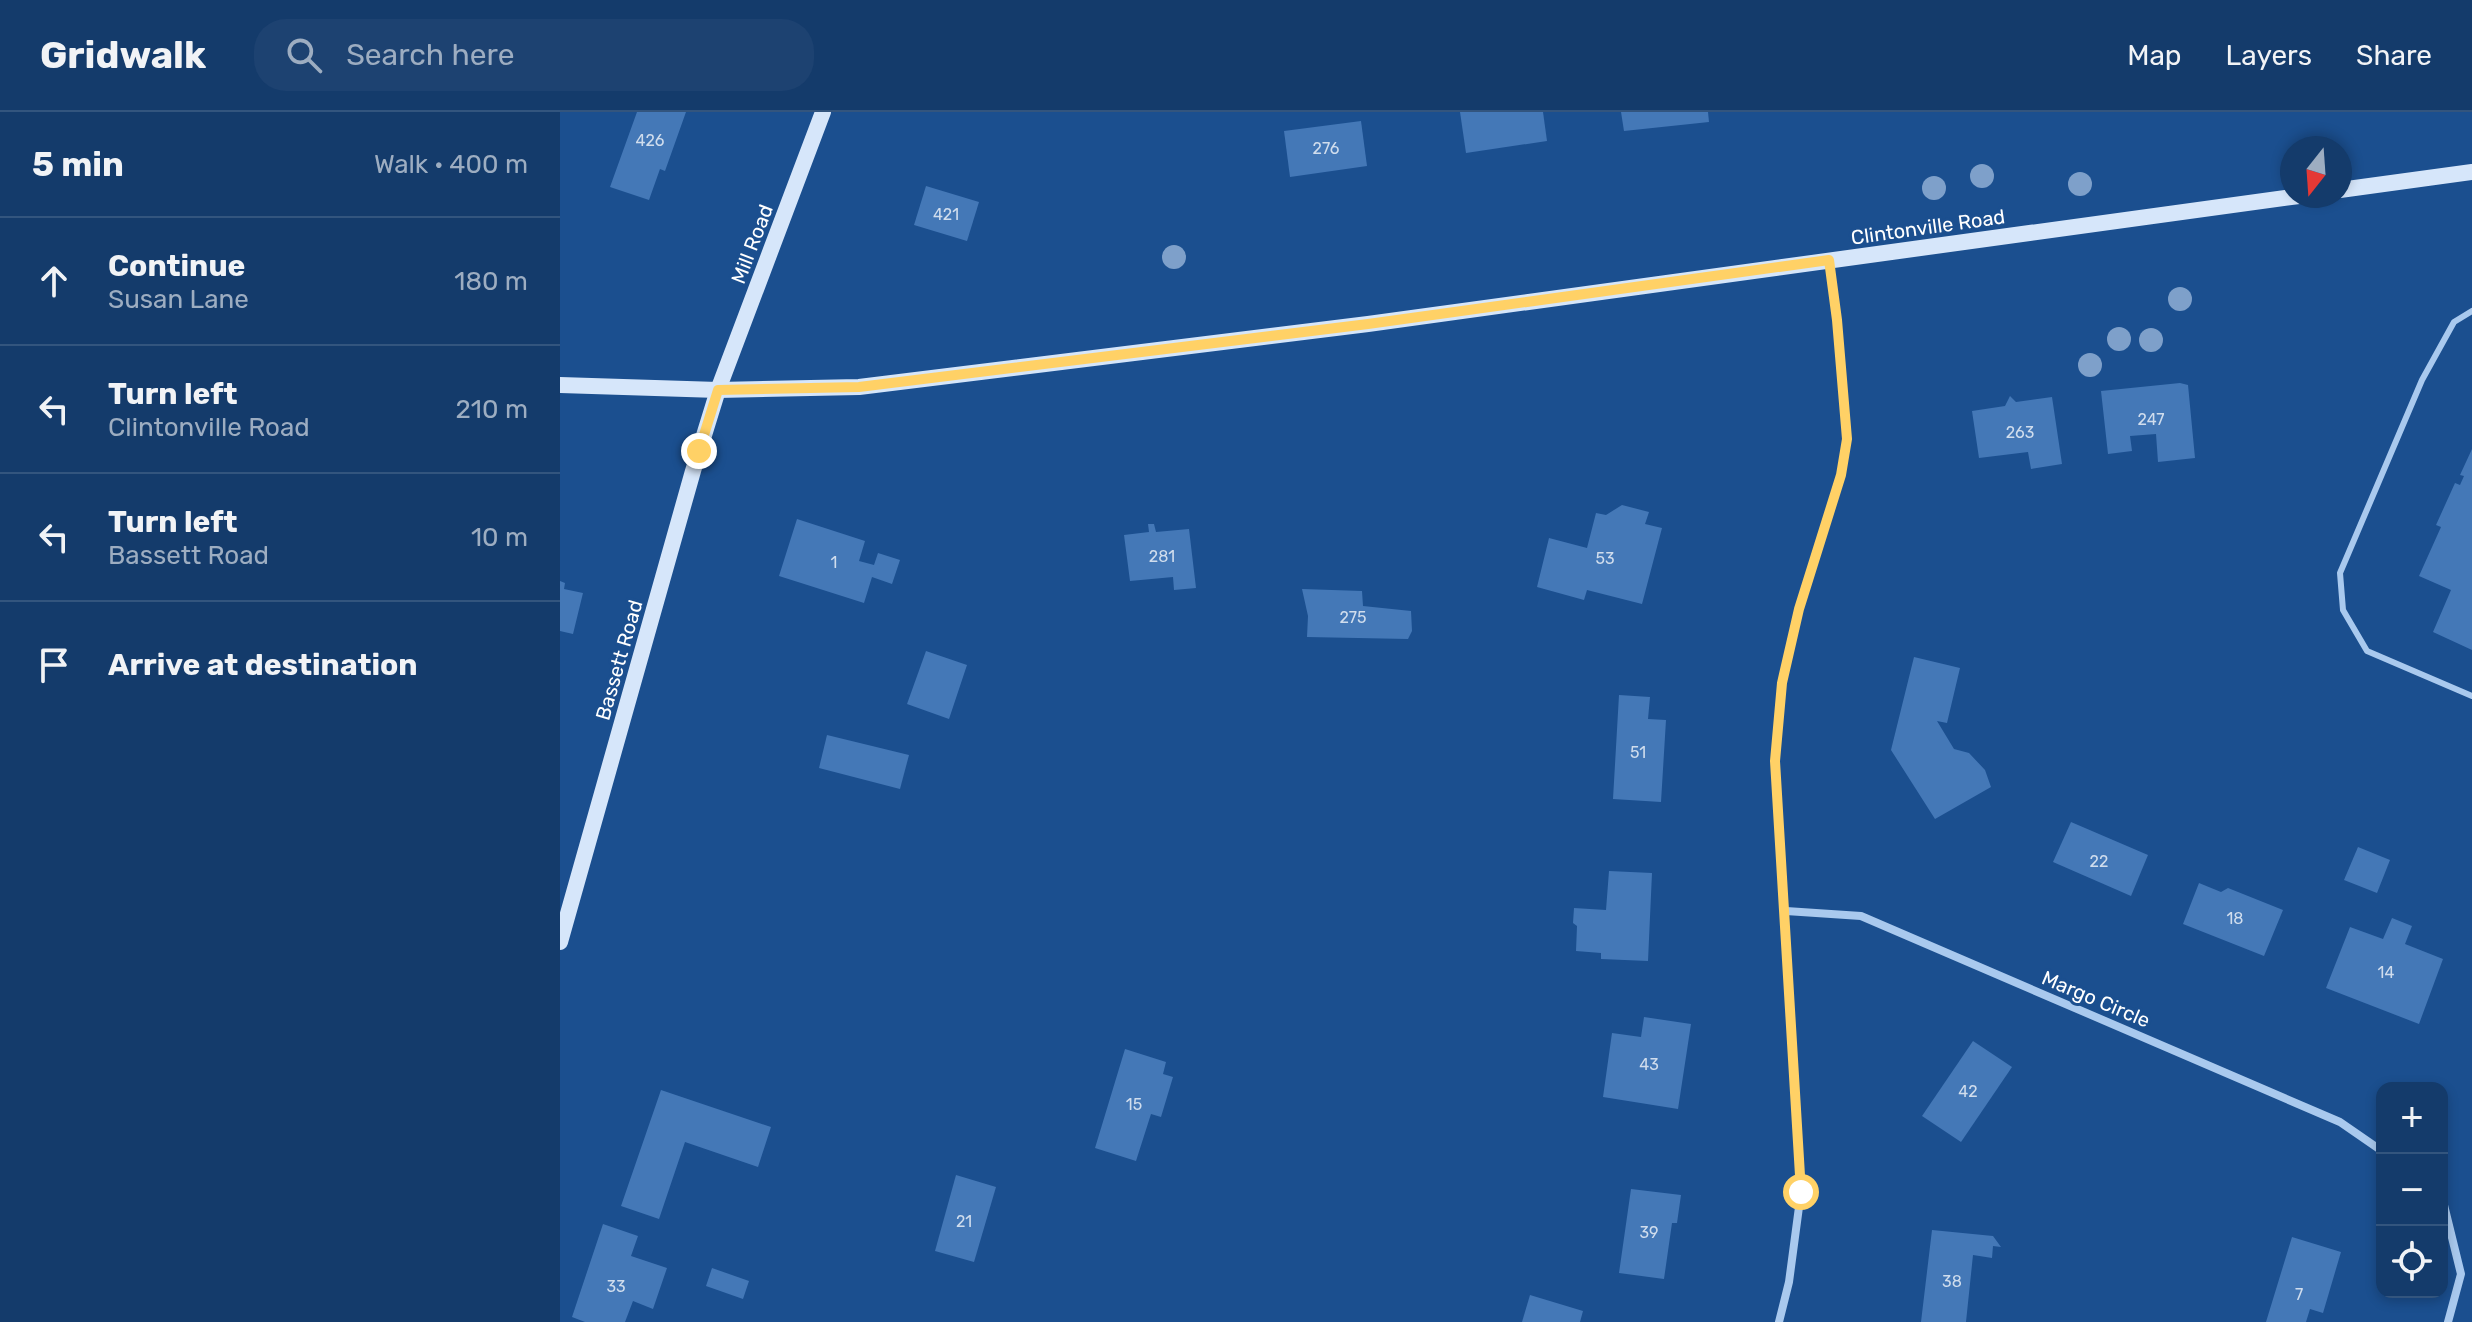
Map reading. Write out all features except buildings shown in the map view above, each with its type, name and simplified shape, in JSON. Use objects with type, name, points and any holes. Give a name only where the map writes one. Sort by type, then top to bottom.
[{"type":"main road","name":"Mill Road","points":[[718,390],[823,112]]},
{"type":"main road","points":[[2352,188],[2472,172]]},
{"type":"main road","name":"Clintonville Road","points":[[560,385],[718,390],[859,387],[1383,322],[2280,199]]},
{"type":"main road","name":"Bassett Road","points":[[560,942],[718,390]]},
{"type":"street","points":[[1779,1322],[1789,1282],[1801,1192],[1775,761],[1782,683],[1799,609],[1841,475],[1847,439],[1829,260]]},
{"type":"street","name":"Margo Circle","points":[[1786,911],[1861,916],[2340,1122],[2376,1147]]},
{"type":"street","points":[[2448,1221],[2461,1274],[2448,1322]]},
{"type":"lane","points":[[2472,311],[2454,322],[2422,380],[2340,573],[2343,610],[2367,651],[2472,696]]},
{"type":"route","points":[[699,451],[718,390],[859,387],[1368,324],[1829,260],[1847,439],[1841,475],[1799,609],[1782,683],[1775,761],[1801,1192]]}]
